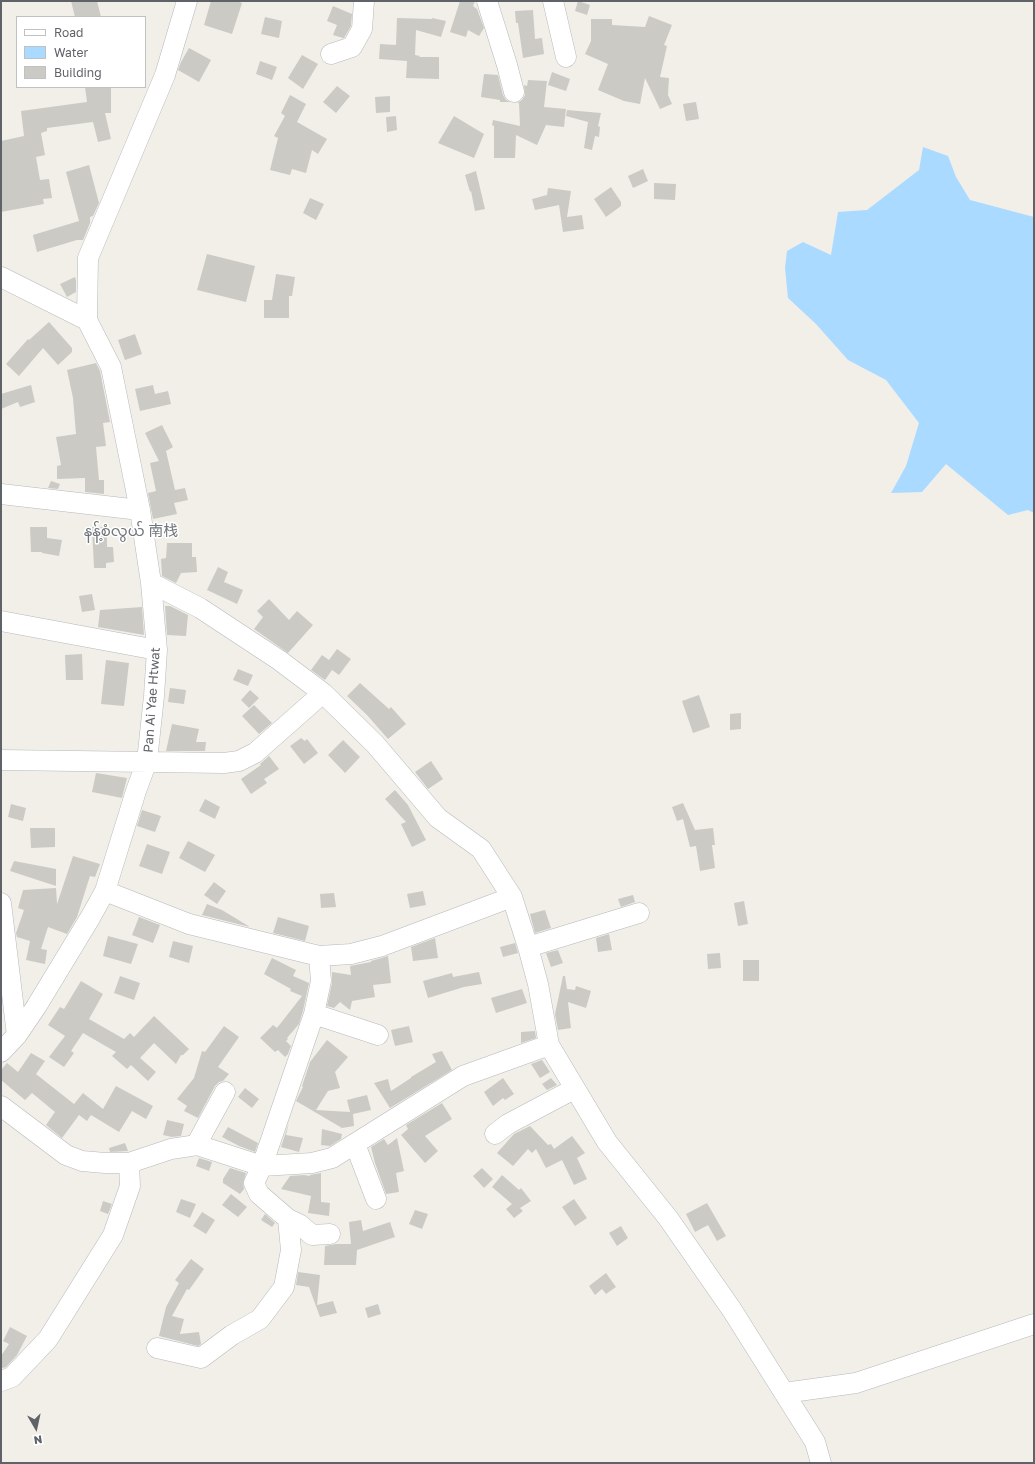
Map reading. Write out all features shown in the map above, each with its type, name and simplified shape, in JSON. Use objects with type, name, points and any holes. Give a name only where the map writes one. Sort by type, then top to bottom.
[{"type":"street","points":[[4,279],[87,320],[88,258],[165,75],[188,1]]},
{"type":"street","points":[[331,54],[352,47],[362,29],[364,1]]},
{"type":"street","points":[[488,1],[514,92]]},
{"type":"street","points":[[553,1],[566,57]]},
{"type":"street","name":"Pan Ai Yae Htwat","points":[[1,1052],[17,1035],[36,1007],[90,918],[105,890],[147,761],[157,650],[151,583],[140,510],[111,367],[87,320]]},
{"type":"street","points":[[1,494],[140,510]]},
{"type":"street","points":[[151,583],[200,608],[279,660],[323,693],[375,744],[438,818],[481,849],[512,897],[538,984],[549,1044],[574,1089],[607,1142],[668,1218],[732,1310],[815,1442],[821,1463]]},
{"type":"street","points":[[1,621],[157,650]]},
{"type":"street","points":[[1,760],[224,763],[239,761],[256,753],[323,693]]},
{"type":"street","points":[[105,890],[189,924],[319,956],[351,954],[382,946],[512,897]]},
{"type":"street","points":[[1,903],[17,1035]]},
{"type":"street","points":[[528,947],[639,913]]},
{"type":"street","points":[[319,956],[321,981],[314,1014],[262,1166],[254,1183],[259,1194],[288,1219],[299,1224],[312,1235],[330,1234]]},
{"type":"street","points":[[314,1014],[378,1035]]},
{"type":"street","points":[[1,1106],[66,1155],[82,1161],[105,1164],[129,1163],[171,1149],[196,1146],[262,1166],[312,1163],[332,1158],[463,1076],[549,1044]]},
{"type":"street","points":[[495,1134],[508,1124],[574,1089]]},
{"type":"street","points":[[196,1146],[225,1092]]},
{"type":"street","points":[[355,1144],[376,1199]]},
{"type":"street","points":[[1,1382],[12,1377],[48,1340],[113,1235],[130,1186],[129,1163]]},
{"type":"street","points":[[157,1348],[202,1358],[232,1335],[260,1319],[284,1287],[291,1250],[288,1219]]},
{"type":"street","points":[[784,1393],[856,1383],[1034,1324]]},
{"type":"water","points":[[923,147],[948,156],[956,177],[970,200],[1034,217],[1034,513],[1028,510],[1008,515],[946,464],[922,492],[891,493],[906,466],[919,423],[886,380],[848,360],[816,324],[788,298],[785,268],[787,251],[803,242],[831,255],[838,212],[867,210],[919,170]]},
{"type":"building","points":[[71,1],[97,1],[101,16],[75,16]]},
{"type":"building","points":[[211,1],[236,1],[242,3],[232,34],[204,25]]},
{"type":"building","points":[[460,1],[475,1],[473,6],[477,9],[484,28],[479,36],[468,30],[466,37],[450,32]]},
{"type":"building","points":[[578,1],[590,5],[587,15],[575,11]]},
{"type":"building","points":[[333,6],[352,14],[351,26],[344,38],[333,35],[337,25],[327,21]]},
{"type":"building","points":[[533,10],[535,39],[542,38],[544,54],[523,58],[515,11]]},
{"type":"building","points":[[649,16],[672,25],[664,45],[667,46],[660,77],[669,78],[668,95],[672,104],[660,109],[645,78],[640,104],[624,101],[598,90],[608,64],[585,54],[591,41],[591,19],[612,19],[612,25],[645,27]]},
{"type":"building","points":[[265,17],[282,21],[279,38],[261,34]]},
{"type":"building","points":[[397,18],[432,18],[446,21],[441,37],[416,30],[415,55],[420,56],[419,57],[439,57],[439,79],[406,78],[407,61],[379,59],[380,44],[396,45]]},
{"type":"building","points":[[189,48],[211,60],[199,82],[178,70]]},
{"type":"building","points":[[302,55],[318,64],[303,89],[288,78]]},
{"type":"building","points":[[260,61],[277,67],[272,80],[256,74]]},
{"type":"building","points":[[552,72],[570,79],[566,91],[548,85]]},
{"type":"building","points":[[484,74],[498,75],[503,95],[506,100],[510,102],[500,102],[500,100],[481,97]]},
{"type":"building","points":[[528,80],[547,81],[544,107],[566,109],[564,127],[546,125],[537,145],[516,135],[515,158],[494,158],[493,120],[520,126],[519,103],[517,103],[522,100],[525,95],[524,85],[527,86]]},
{"type":"building","points":[[337,86],[350,96],[336,113],[323,102]]},
{"type":"building","points":[[85,88],[111,88],[111,113],[105,113],[111,139],[98,142],[93,122],[47,128],[47,131],[41,133],[45,155],[36,157],[40,180],[49,179],[52,198],[43,199],[44,204],[1,212],[1,141],[24,136],[21,111],[87,102]]},
{"type":"building","points":[[290,95],[306,104],[297,122],[327,139],[318,154],[312,150],[306,173],[292,169],[290,175],[270,170],[278,138],[274,136],[285,116],[281,113]]},
{"type":"building","points":[[390,96],[390,112],[376,113],[375,97]]},
{"type":"building","points":[[696,102],[699,119],[686,121],[683,104]]},
{"type":"building","points":[[567,110],[601,113],[598,126],[600,127],[599,137],[595,136],[592,150],[584,148],[588,122],[566,116]]},
{"type":"building","points":[[396,116],[397,130],[387,132],[386,117]]},
{"type":"building","points":[[454,116],[484,134],[474,158],[438,143]]},
{"type":"building","points":[[89,165],[99,203],[93,216],[90,217],[90,223],[83,240],[77,240],[37,252],[33,235],[79,221],[66,172]]},
{"type":"building","points":[[643,169],[648,181],[633,188],[628,176]]},
{"type":"building","points":[[476,171],[485,209],[475,211],[471,191],[470,192],[465,175]]},
{"type":"building","points":[[654,183],[676,184],[675,200],[654,199]]},
{"type":"building","points":[[611,187],[621,202],[621,206],[606,217],[594,199]]},
{"type":"building","points":[[548,188],[571,191],[567,217],[582,215],[584,229],[563,232],[559,205],[535,210],[532,199],[547,195]]},
{"type":"building","points":[[310,198],[324,204],[316,220],[303,213]]},
{"type":"building","points":[[207,254],[255,266],[246,302],[197,290]]},
{"type":"building","points":[[276,274],[295,277],[292,296],[289,296],[289,318],[264,318],[264,300],[272,300]]},
{"type":"building","points":[[75,277],[76,292],[67,297],[60,284]]},
{"type":"building","points":[[49,322],[72,348],[72,352],[58,365],[43,348],[19,376],[6,364],[28,339],[29,340]]},
{"type":"building","points":[[135,334],[142,354],[125,360],[118,340]]},
{"type":"building","points":[[96,363],[100,371],[110,422],[103,423],[106,446],[96,447],[99,480],[104,480],[104,494],[85,492],[85,478],[57,479],[57,466],[61,465],[56,437],[76,434],[73,398],[67,370]]},
{"type":"building","points":[[31,385],[35,402],[20,407],[18,402],[1,409],[1,394]]},
{"type":"building","points":[[153,385],[155,394],[168,391],[171,404],[140,411],[135,389]]},
{"type":"building","points":[[162,425],[173,447],[166,451],[175,490],[185,488],[188,500],[174,503],[177,514],[153,519],[148,493],[156,491],[150,463],[159,461],[145,433]]},
{"type":"building","points":[[51,481],[60,484],[58,489],[48,488]]},
{"type":"building","points":[[30,527],[47,527],[47,538],[62,540],[59,556],[42,552],[31,552]]},
{"type":"building","points":[[92,527],[107,527],[107,547],[113,547],[114,562],[106,563],[106,568],[94,568]]},
{"type":"building","points":[[167,543],[192,543],[192,557],[196,557],[197,572],[181,573],[176,583],[162,576],[161,559],[166,558]]},
{"type":"building","points":[[218,567],[228,572],[224,582],[243,590],[237,604],[207,590]]},
{"type":"building","points":[[92,594],[95,610],[82,612],[79,596]]},
{"type":"building","points":[[269,599],[289,620],[297,611],[313,625],[288,653],[254,629],[263,617],[257,611]]},
{"type":"building","points":[[165,606],[170,606],[188,615],[186,636],[167,635]]},
{"type":"building","points":[[142,607],[144,635],[98,627],[100,610]]},
{"type":"building","points":[[337,649],[351,659],[339,675],[332,670],[325,680],[311,670],[322,655],[329,660]]},
{"type":"building","points":[[82,654],[83,680],[66,680],[65,655]]},
{"type":"building","points":[[106,660],[129,663],[124,706],[101,704]]},
{"type":"building","points":[[238,669],[253,675],[248,686],[233,680]]},
{"type":"building","points":[[360,683],[389,709],[391,707],[406,724],[388,739],[367,715],[347,696]]},
{"type":"building","points":[[170,688],[186,690],[184,704],[168,702]]},
{"type":"building","points":[[250,690],[259,698],[249,708],[241,700]]},
{"type":"building","points":[[699,695],[710,727],[693,733],[682,701]]},
{"type":"building","points":[[254,705],[272,723],[259,734],[242,716]]},
{"type":"building","points":[[741,713],[741,729],[730,730],[730,714]]},
{"type":"building","points":[[172,724],[199,729],[196,742],[206,742],[205,751],[166,751]]},
{"type":"building","points":[[301,738],[305,741],[307,739],[318,753],[304,764],[290,746]]},
{"type":"building","points":[[343,740],[360,757],[345,773],[328,755]]},
{"type":"building","points":[[269,756],[279,769],[264,779],[267,783],[251,794],[241,779],[261,765],[260,764]]},
{"type":"building","points":[[431,761],[443,779],[428,789],[415,772]]},
{"type":"building","points":[[96,773],[127,778],[122,798],[92,792]]},
{"type":"building","points":[[395,790],[408,805],[426,840],[412,847],[401,824],[406,822],[385,799]]},
{"type":"building","points":[[205,799],[220,807],[215,819],[199,811]]},
{"type":"building","points":[[683,803],[695,830],[713,828],[715,845],[712,845],[715,868],[700,871],[696,846],[690,847],[683,819],[677,821],[672,807]]},
{"type":"building","points":[[11,804],[26,808],[23,821],[8,817]]},
{"type":"building","points":[[142,810],[161,816],[155,832],[137,826]]},
{"type":"building","points":[[30,828],[55,828],[55,847],[31,848]]},
{"type":"building","points":[[188,841],[215,855],[205,872],[179,858]]},
{"type":"building","points":[[147,844],[170,852],[162,874],[139,866]]},
{"type":"building","points":[[73,856],[100,864],[95,877],[90,876],[77,917],[67,934],[48,927],[41,949],[47,950],[45,964],[26,960],[30,941],[17,937],[16,933],[24,910],[18,908],[23,890],[56,888],[57,904]]},
{"type":"building","points":[[14,861],[56,869],[56,886],[10,871]]},
{"type":"building","points":[[214,882],[226,891],[217,904],[204,895]]},
{"type":"building","points":[[423,891],[426,905],[410,908],[407,894]]},
{"type":"building","points":[[334,893],[336,907],[321,908],[320,894]]},
{"type":"building","points":[[633,895],[635,902],[621,907],[618,899]]},
{"type":"building","points":[[744,901],[748,924],[738,926],[734,903]]},
{"type":"building","points":[[207,904],[222,910],[250,927],[202,915]]},
{"type":"building","points":[[545,910],[551,928],[535,933],[530,914]]},
{"type":"building","points":[[139,917],[160,925],[153,943],[132,935]]},
{"type":"building","points":[[278,917],[309,926],[305,941],[273,933]]},
{"type":"building","points":[[609,934],[612,950],[598,952],[596,938]]},
{"type":"building","points":[[108,936],[138,944],[131,964],[103,956]]},
{"type":"building","points":[[435,938],[438,958],[413,961],[411,947]]},
{"type":"building","points":[[173,941],[193,946],[189,963],[169,957]]},
{"type":"building","points":[[515,943],[518,953],[503,957],[500,947]]},
{"type":"building","points":[[558,950],[563,963],[551,967],[546,953]]},
{"type":"building","points":[[720,953],[721,968],[708,969],[707,954]]},
{"type":"building","points":[[388,956],[391,983],[373,985],[375,997],[352,1001],[350,1010],[340,1002],[334,1008],[327,1006],[332,983],[332,972],[351,975],[350,966],[371,962]]},
{"type":"building","points":[[272,958],[296,970],[293,976],[309,983],[299,1024],[286,1041],[291,1046],[285,1057],[278,1050],[275,1052],[260,1038],[273,1025],[277,1028],[302,996],[290,991],[291,989],[264,974]]},
{"type":"building","points":[[743,960],[759,960],[759,981],[743,981]]},
{"type":"building","points":[[479,972],[482,984],[464,987],[428,998],[423,981],[452,973],[453,977]]},
{"type":"building","points":[[120,976],[140,983],[134,1000],[114,993]]},
{"type":"building","points":[[563,976],[565,976],[567,989],[575,990],[576,986],[591,991],[586,1008],[568,1002],[571,1028],[558,1030],[555,1014]]},
{"type":"building","points":[[81,981],[103,994],[89,1019],[124,1039],[130,1033],[134,1037],[154,1016],[189,1049],[181,1055],[176,1064],[154,1043],[140,1058],[156,1072],[148,1081],[131,1065],[127,1069],[112,1056],[116,1052],[83,1033],[71,1051],[74,1053],[64,1067],[49,1057],[65,1036],[48,1025],[60,1007],[64,1009]]},
{"type":"building","points":[[522,989],[527,1003],[496,1013],[491,998]]},
{"type":"building","points":[[224,1026],[239,1037],[218,1067],[229,1074],[223,1081],[219,1082],[215,1086],[198,1118],[184,1111],[187,1106],[177,1099],[194,1078],[202,1051],[205,1052]]},
{"type":"building","points":[[409,1026],[413,1042],[395,1046],[391,1030]]},
{"type":"building","points":[[535,1031],[536,1038],[521,1043],[521,1032]]},
{"type":"building","points":[[327,1040],[348,1057],[335,1072],[340,1088],[328,1091],[316,1110],[350,1112],[347,1100],[367,1095],[371,1110],[353,1114],[354,1126],[342,1128],[296,1101],[303,1087],[302,1086],[310,1062]]},
{"type":"building","points":[[442,1051],[452,1070],[390,1108],[374,1083],[388,1079],[391,1091],[436,1062],[432,1054]]},
{"type":"building","points":[[31,1053],[45,1061],[36,1074],[74,1104],[83,1093],[103,1109],[116,1086],[153,1106],[146,1119],[132,1111],[119,1132],[91,1115],[87,1121],[79,1115],[62,1138],[46,1125],[55,1112],[32,1093],[25,1100],[1,1080],[1,1070],[7,1063],[18,1072]]},
{"type":"building","points":[[542,1060],[550,1072],[540,1078],[531,1064]]},
{"type":"building","points":[[503,1078],[514,1094],[505,1100],[503,1098],[493,1106],[484,1092]]},
{"type":"building","points":[[551,1078],[557,1085],[547,1090],[542,1084]]},
{"type":"building","points":[[245,1088],[259,1099],[252,1108],[238,1097]]},
{"type":"building","points":[[442,1103],[452,1119],[425,1136],[438,1151],[425,1163],[401,1135],[408,1129],[406,1125]]},
{"type":"building","points":[[167,1120],[184,1124],[181,1136],[172,1137],[163,1135]]},
{"type":"building","points":[[289,1122],[286,1135],[303,1138],[299,1152],[281,1147]]},
{"type":"building","points":[[530,1126],[548,1145],[551,1144],[554,1149],[572,1136],[585,1153],[577,1158],[587,1179],[574,1185],[562,1160],[546,1168],[536,1149],[532,1153],[528,1149],[513,1166],[497,1153],[514,1134]]},
{"type":"building","points":[[228,1127],[258,1143],[255,1152],[222,1137]]},
{"type":"building","points":[[322,1129],[342,1134],[341,1139],[330,1146],[321,1145]]},
{"type":"building","points":[[397,1138],[404,1171],[396,1173],[399,1192],[386,1194],[371,1147],[384,1139],[388,1145]]},
{"type":"building","points":[[125,1143],[128,1151],[110,1152],[109,1148]]},
{"type":"building","points":[[199,1158],[212,1162],[209,1171],[196,1166]]},
{"type":"building","points":[[230,1168],[246,1173],[243,1183],[244,1189],[240,1194],[223,1183],[223,1179]]},
{"type":"building","points":[[482,1168],[493,1179],[484,1188],[473,1176]]},
{"type":"building","points":[[321,1173],[321,1202],[330,1203],[329,1216],[308,1213],[311,1196],[281,1189],[290,1176],[310,1176]]},
{"type":"building","points":[[502,1175],[519,1190],[521,1188],[531,1201],[520,1208],[523,1211],[514,1218],[506,1209],[512,1204],[492,1187]]},
{"type":"building","points":[[231,1194],[247,1207],[238,1217],[222,1205]]},
{"type":"building","points":[[181,1199],[196,1204],[190,1218],[176,1212]]},
{"type":"building","points":[[574,1199],[587,1218],[575,1226],[562,1207]]},
{"type":"building","points":[[103,1201],[112,1204],[108,1214],[100,1211]]},
{"type":"building","points":[[707,1203],[726,1236],[717,1241],[708,1225],[695,1232],[686,1214]]},
{"type":"building","points":[[415,1210],[428,1214],[422,1229],[409,1224]]},
{"type":"building","points":[[202,1212],[215,1220],[206,1234],[193,1226]]},
{"type":"building","points":[[265,1214],[275,1223],[272,1227],[261,1220]]},
{"type":"building","points":[[361,1220],[363,1231],[390,1222],[395,1237],[357,1250],[356,1265],[324,1265],[325,1246],[351,1244],[349,1222]]},
{"type":"building","points":[[621,1226],[628,1238],[617,1246],[609,1233]]},
{"type":"building","points":[[191,1259],[204,1269],[189,1290],[187,1289],[172,1316],[184,1319],[180,1334],[199,1332],[201,1344],[198,1346],[159,1336],[166,1307],[179,1283],[175,1280]]},
{"type":"building","points":[[298,1272],[320,1275],[317,1305],[333,1301],[337,1313],[320,1317],[309,1287],[296,1285]]},
{"type":"building","points":[[606,1273],[616,1287],[606,1294],[602,1289],[595,1295],[589,1286]]},
{"type":"building","points":[[378,1304],[381,1314],[368,1318],[365,1308]]},
{"type":"building","points":[[10,1327],[27,1336],[17,1355],[6,1367],[3,1368],[1,1367],[1,1356],[9,1344],[3,1341]]},
{"type":"district","name":"နန့်စံလွယ် 南栈","points":[[131,531]]}]
